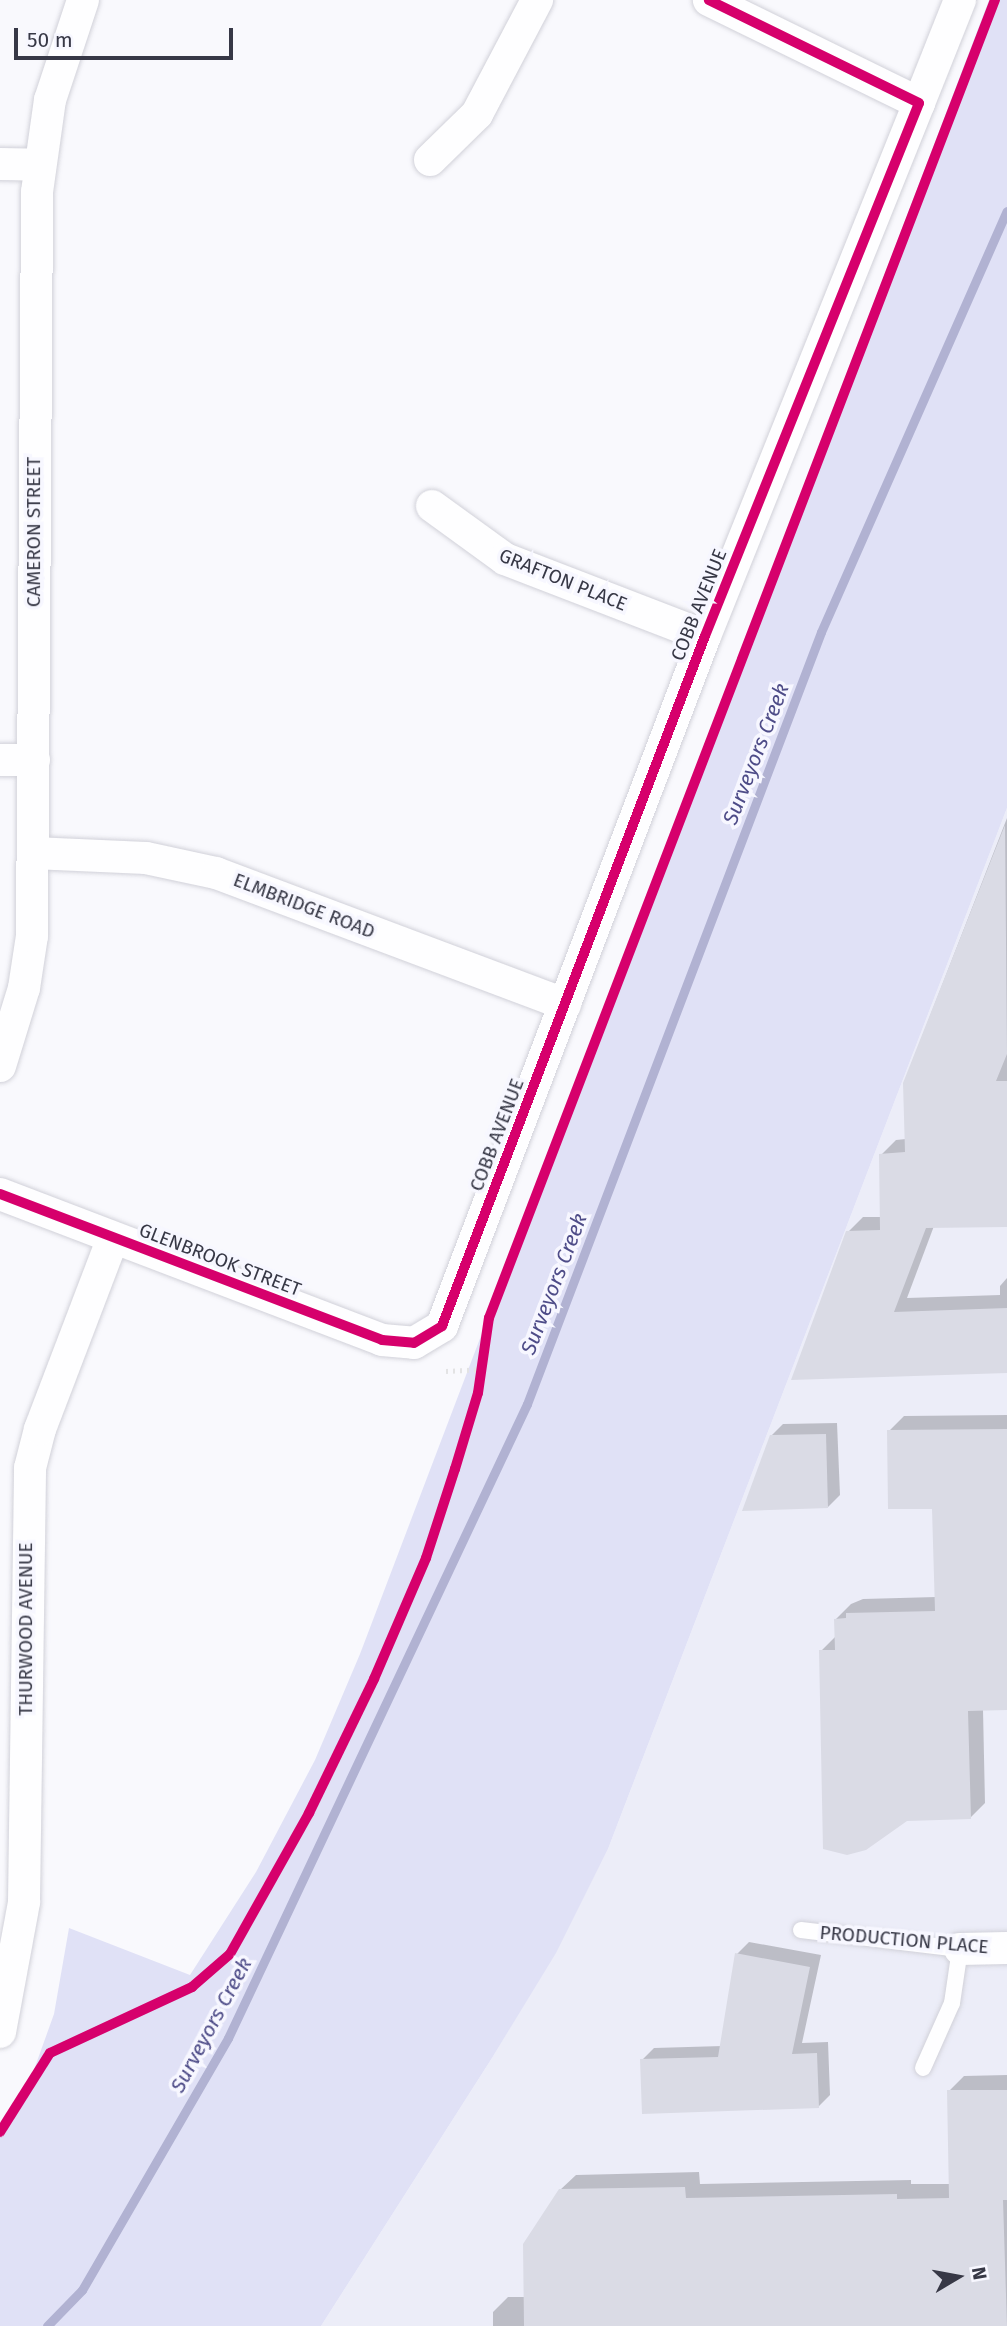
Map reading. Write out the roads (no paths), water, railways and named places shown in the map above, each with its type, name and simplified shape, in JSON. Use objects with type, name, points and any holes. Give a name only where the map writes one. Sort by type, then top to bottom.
[{"type":"street","name":"CAMERON STREET","points":[[0,1066],[29,962],[34,760],[34,221],[39,166],[50,100],[83,0]]},
{"type":"street","points":[[430,160],[468,124],[492,92],[537,0]]},
{"type":"street","points":[[709,0],[919,103]]},
{"type":"street","name":"COBB AVENUE","points":[[429,1337],[448,1315],[705,636],[960,0]]},
{"type":"street","points":[[0,164],[39,166]]},
{"type":"street","name":"GRAFTON PLACE","points":[[432,506],[505,559],[705,636]]},
{"type":"street","points":[[0,760],[34,760]]},
{"type":"street","name":"ELMBRIDGE ROAD","points":[[33,853],[146,858],[216,873],[565,1004]]},
{"type":"street","name":"GLENBROOK STREET","points":[[0,1194],[382,1340],[409,1344],[429,1337]]},
{"type":"street","name":"THURWOOD AVENUE","points":[[0,2032],[24,1902],[30,1468],[40,1429],[113,1238]]},
{"type":"street","name":"PRODUCTION PLACE","points":[[960,1949],[1007,1948]]},
{"type":"lane","name":"PRODUCTION PLACE","points":[[801,1930],[960,1949]]},
{"type":"lane","points":[[923,2068],[952,2003],[960,1949]]},
{"type":"waterway","name":"Surveyors Creek","points":[[47,2326],[82,2290],[228,2038],[527,1404],[821,632],[1007,211]]}]
